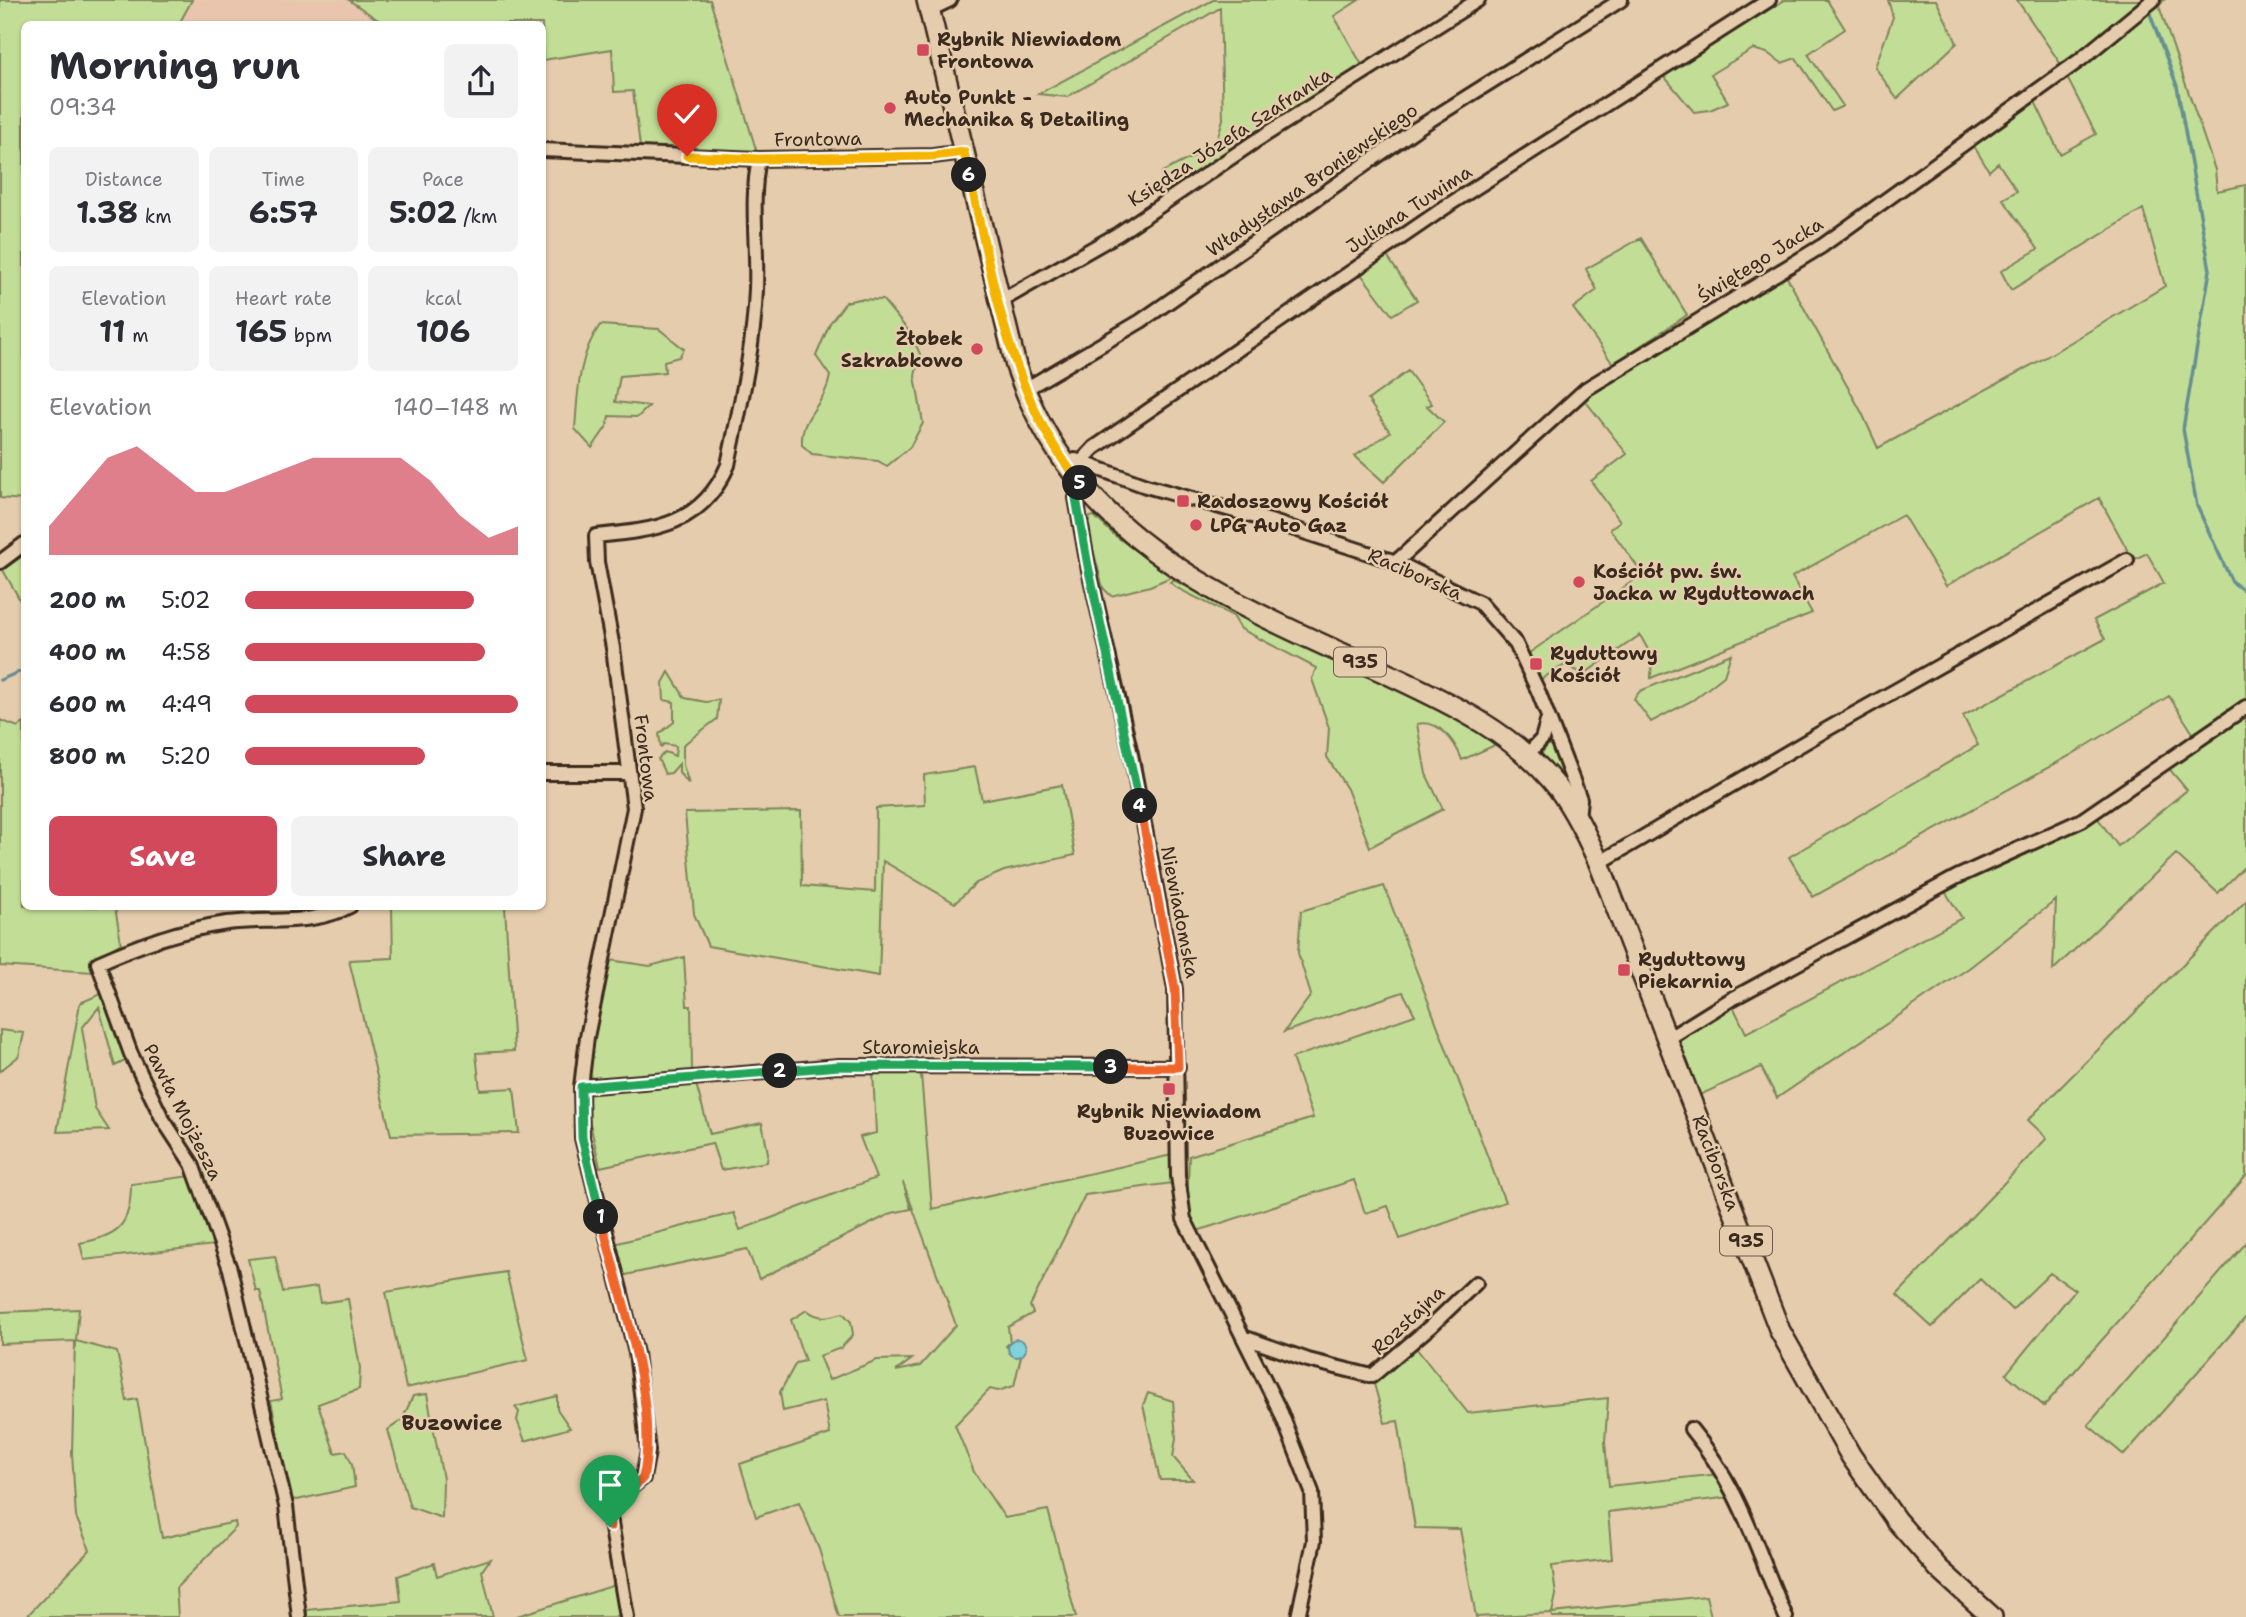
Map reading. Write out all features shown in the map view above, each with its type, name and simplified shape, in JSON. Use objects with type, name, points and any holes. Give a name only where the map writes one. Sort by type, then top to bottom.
[{"type":"main road","name":"Raciborska","points":[[928,5],[957,153],[1024,390],[1061,458],[1119,526],[1177,569],[1239,606],[1458,706],[1494,729],[1526,756],[1557,788],[1578,819],[1599,863],[1669,1038],[1780,1331],[1851,1456],[1896,1520],[1939,1569],[1992,1617]]},
{"type":"street","points":[[928,5],[950,0]]},
{"type":"street","name":"Księdza Józefa Szafranka","points":[[999,302],[1118,234],[1254,142],[1478,0]]},
{"type":"street","name":"Władysława Broniewskiego","points":[[1024,390],[1141,321],[1416,129],[1621,0]]},
{"type":"street","name":"Juliana Tuwima","points":[[1081,462],[1094,448],[1365,261],[1769,0]]},
{"type":"street","name":"Świętego Jacka","points":[[1396,562],[1586,389],[1822,246],[2080,60],[2153,0]]},
{"type":"street","points":[[546,150],[759,159]]},
{"type":"street","name":"Frontowa","points":[[628,1617],[609,1511],[612,1502],[643,1478],[648,1451],[636,1353],[582,1138],[581,1087],[587,1037],[634,808],[596,536],[642,531],[667,525],[688,515],[711,494],[728,465],[752,341],[757,241],[755,178],[759,159],[957,153]]},
{"type":"street","name":"Raciborska","points":[[1061,458],[1081,462],[1146,486],[1270,521],[1396,562],[1480,603],[1516,644],[1580,799],[1578,819]]},
{"type":"street","name":"Niewiadomska","points":[[1082,485],[1076,498],[1084,543],[1130,754],[1175,989],[1178,1176],[1184,1219],[1281,1413],[1312,1492],[1314,1541],[1298,1617]]},
{"type":"street","points":[[0,562],[21,546]]},
{"type":"street","points":[[1599,863],[1824,731],[2127,560]]},
{"type":"street","points":[[1669,1038],[1730,1000],[1957,877],[2082,820],[2246,708]]},
{"type":"street","points":[[1526,756],[1542,739],[1548,718]]},
{"type":"street","points":[[546,773],[627,773]]},
{"type":"street","name":"Pawła Mojżesza","points":[[299,1617],[286,1506],[230,1269],[192,1164],[162,1118],[131,1054],[98,963],[167,934],[230,923],[319,918],[340,910]]},
{"type":"street","name":"Staromiejska","points":[[581,1087],[839,1066],[1178,1067]]},
{"type":"street","name":"Rozstajna","points":[[1242,1337],[1308,1360],[1372,1376],[1432,1326],[1476,1283]]},
{"type":"street","points":[[1690,1429],[1725,1473],[1786,1617]]},
{"type":"shaded area","points":[[192,0],[349,0],[379,21],[181,21]]},
{"type":"green space","points":[[0,0],[192,0],[181,21],[21,21],[21,500],[0,498]]},
{"type":"green space","points":[[349,0],[710,0],[759,159],[640,146],[633,91],[614,92],[612,49],[546,60],[546,21],[380,21]]},
{"type":"green space","points":[[1213,0],[1359,0],[1334,16],[1362,65],[1162,196],[1162,172],[1215,146],[1223,119],[1220,8],[1067,97],[1038,94]]},
{"type":"green space","points":[[1785,0],[1827,0],[1845,29],[1808,54],[1843,106],[1832,111],[1796,58],[1782,63],[1767,53],[1753,49],[1711,74],[1728,102],[1710,110],[1694,112],[1663,75]]},
{"type":"green space","points":[[1888,0],[1936,0],[1957,43],[1897,99],[1875,67],[1893,17]]},
{"type":"green space","points":[[2017,0],[2164,0],[2159,6],[2215,170],[2217,191],[2246,185],[2246,865],[2218,893],[2176,854],[2053,970],[2056,900],[1969,968],[1777,1098],[1761,1067],[1691,1099],[1669,1038],[1730,1000],[1746,1033],[1962,918],[1941,885],[2094,813],[2118,846],[2187,790],[2166,765],[2198,741],[2169,696],[2071,755],[1813,897],[1789,857],[1978,745],[1963,716],[2105,639],[2094,620],[2164,583],[2147,553],[2133,560],[2099,498],[1946,586],[1903,515],[1792,577],[1812,613],[1651,678],[1652,657],[1640,635],[1584,674],[1565,665],[1534,683],[1522,658],[1643,574],[1610,529],[1620,521],[1591,481],[1627,454],[1580,394],[1783,270],[1862,413],[1878,448],[2041,360],[2165,286],[2143,209],[2011,290],[2001,271],[2038,249],[2003,199],[2017,191],[1998,163],[1989,171],[1972,143],[2032,95],[2060,154],[2096,134],[2058,60]]},
{"type":"green space","points":[[1641,238],[1687,315],[1613,364],[1573,308],[1597,290],[1586,269]]},
{"type":"green space","points":[[1384,252],[1417,300],[1392,315],[1358,270]]},
{"type":"green space","points":[[859,299],[883,300],[911,334],[920,354],[915,376],[923,423],[910,447],[887,466],[878,461],[812,454],[802,445],[805,426],[823,395],[830,376],[816,356],[830,323],[846,302]]},
{"type":"green space","points":[[600,325],[659,329],[684,349],[679,357],[664,361],[665,372],[620,376],[615,402],[649,406],[638,417],[609,416],[607,426],[592,448],[575,429],[583,362]]},
{"type":"green space","points":[[1408,371],[1432,404],[1427,406],[1444,422],[1384,482],[1355,456],[1390,432],[1368,400]]},
{"type":"green space","points":[[1094,516],[1113,534],[1171,577],[1150,586],[1111,596],[1103,588],[1087,526],[1090,517]]},
{"type":"green space","points":[[21,557],[21,602],[3,570]]},
{"type":"green space","points":[[1173,580],[1436,702],[1495,741],[1493,746],[1462,760],[1450,739],[1439,728],[1425,723],[1417,724],[1426,774],[1443,809],[1370,847],[1347,789],[1327,757],[1329,728],[1312,679],[1316,668],[1241,629],[1233,616],[1177,588],[1170,582]]},
{"type":"green space","points":[[1731,654],[1724,676],[1693,700],[1651,722],[1634,699],[1640,691]]},
{"type":"green space","points":[[669,672],[685,698],[706,702],[719,700],[717,719],[683,745],[683,765],[689,784],[679,773],[679,764],[671,773],[665,774],[658,759],[665,752],[675,756],[676,746],[664,744],[661,747],[659,734],[674,722],[674,702],[664,700],[663,683]]},
{"type":"green space","points":[[0,720],[18,727],[21,725],[21,910],[116,910],[121,943],[93,960],[93,972],[0,966]]},
{"type":"green space","points":[[1550,742],[1552,744],[1568,785],[1539,757]]},
{"type":"green space","points":[[975,767],[982,800],[1062,785],[1075,855],[1004,871],[976,883],[955,903],[883,861],[879,976],[708,946],[694,914],[685,813],[801,811],[802,886],[875,892],[876,808],[925,805],[924,775]]},
{"type":"green space","points":[[1384,886],[1505,1202],[1400,1239],[1388,1206],[1365,1213],[1354,1180],[1194,1232],[1187,1210],[1189,1156],[1313,1118],[1292,1058],[1415,1015],[1403,992],[1284,1032],[1311,995],[1298,953],[1301,911]]},
{"type":"green space","points":[[2246,901],[2246,1176],[2044,1406],[2006,1374],[2075,1290],[2050,1273],[2012,1310],[1980,1279],[1932,1327],[1897,1295],[2047,1138],[2028,1120]]},
{"type":"green space","points":[[392,910],[505,910],[514,1051],[476,1053],[480,1090],[514,1088],[519,1133],[391,1135],[349,960],[393,958]]},
{"type":"green space","points":[[684,957],[687,1006],[691,1006],[692,1070],[710,1134],[762,1123],[768,1153],[767,1162],[721,1170],[712,1143],[600,1167],[588,1115],[588,1061],[609,960],[650,966]]},
{"type":"green space","points":[[103,993],[129,1059],[115,1066],[99,1007],[82,1028],[95,1109],[109,1130],[57,1132],[80,1003]]},
{"type":"green space","points":[[0,1030],[24,1033],[19,1056],[0,1071]]},
{"type":"green space","points":[[873,1070],[921,1074],[932,1209],[1172,1155],[1173,1183],[1085,1195],[1030,1306],[1033,1313],[1008,1327],[1010,1342],[1006,1346],[1015,1355],[1021,1356],[1014,1386],[998,1391],[990,1389],[955,1425],[974,1472],[1005,1518],[1048,1510],[1076,1617],[839,1617],[819,1549],[799,1502],[756,1517],[740,1464],[830,1434],[824,1401],[783,1411],[780,1392],[796,1363],[805,1361],[791,1320],[807,1310],[820,1316],[843,1313],[851,1322],[853,1335],[841,1348],[819,1356],[829,1380],[877,1360],[912,1359],[896,1371],[920,1366],[956,1325],[903,1182],[911,1209],[892,1213],[759,1279],[747,1249],[621,1276],[614,1244],[734,1213],[740,1230],[876,1178],[860,1137],[876,1133]]},
{"type":"green space","points":[[190,1176],[215,1245],[84,1260],[80,1243],[104,1237],[125,1219],[129,1210],[131,1184]]},
{"type":"green space","points":[[2246,1243],[2246,1317],[2124,1455],[2088,1425]]},
{"type":"green space","points":[[275,1256],[283,1292],[317,1287],[320,1303],[348,1299],[360,1368],[359,1389],[318,1404],[335,1453],[346,1451],[352,1464],[355,1487],[297,1500],[291,1499],[271,1401],[282,1399],[260,1291],[256,1291],[248,1259]]},
{"type":"green space","points":[[506,1272],[528,1360],[406,1388],[386,1292]]},
{"type":"green space","points":[[79,1309],[76,1341],[117,1352],[127,1401],[137,1399],[162,1538],[235,1522],[236,1527],[176,1588],[178,1617],[26,1617],[90,1550],[76,1517],[72,1453],[75,1341],[0,1344],[0,1312]]},
{"type":"green space","points":[[1416,1348],[1468,1413],[1608,1398],[1605,1442],[1609,1486],[1719,1474],[1731,1497],[1608,1512],[1612,1559],[1552,1566],[1556,1595],[1552,1613],[1706,1596],[1711,1617],[1552,1617],[1551,1613],[1476,1617],[1460,1529],[1415,1528],[1398,1421],[1385,1423],[1374,1384]]},
{"type":"green space","points":[[1148,1393],[1173,1401],[1176,1438],[1173,1457],[1193,1480],[1160,1480],[1143,1405]]},
{"type":"green space","points":[[427,1394],[443,1479],[442,1518],[410,1507],[388,1430],[402,1420],[413,1396]]},
{"type":"green space","points":[[557,1396],[557,1409],[570,1428],[525,1441],[517,1420],[519,1412],[515,1407]]},
{"type":"green space","points":[[490,1559],[482,1571],[493,1617],[307,1617],[307,1610],[401,1601],[398,1576],[434,1563],[437,1576]]},
{"type":"green space","points":[[615,1585],[622,1617],[514,1617]]},
{"type":"water","points":[[1017,1339],[1023,1342],[1026,1348],[1023,1354],[1017,1357],[1011,1354],[1008,1348],[1011,1342]]},
{"type":"waterway","points":[[2150,14],[2177,86],[2210,270],[2183,429],[2197,506],[2232,582],[2246,592]]},
{"type":"waterway","points":[[0,680],[21,671]]},
{"type":"place","name":"Rybnik Niewiadom Frontowa","points":[[923,50]]},
{"type":"place","name":"Auto Punkt - Mechanika & Detailing","points":[[890,108]]},
{"type":"place","name":"Żłobek Szkrabkowo","points":[[977,349]]},
{"type":"place","name":"Radoszowy Kościół","points":[[1183,501]]},
{"type":"place","name":"LPG Auto Gaz","points":[[1196,525]]},
{"type":"place","name":"Kościół pw. św. Jacka w Rydułtowach","points":[[1579,582]]},
{"type":"place","name":"Rydułtowy Kościół","points":[[1536,664]]},
{"type":"place","name":"Rydułtowy Piekarnia","points":[[1624,970]]},
{"type":"place","name":"Rybnik Niewiadom Buzowice","points":[[1169,1089]]},
{"type":"district","name":"Buzowice","points":[[452,1423]]},
{"type":"route","points":[[610,1527],[609,1511],[612,1502],[643,1478],[648,1451],[636,1353],[582,1138],[581,1087],[839,1066],[1178,1067],[1175,989],[1130,754],[1077,508],[1076,494],[1082,485],[1044,431],[1024,390],[999,302],[964,152],[933,156],[759,159],[687,156]]}]
